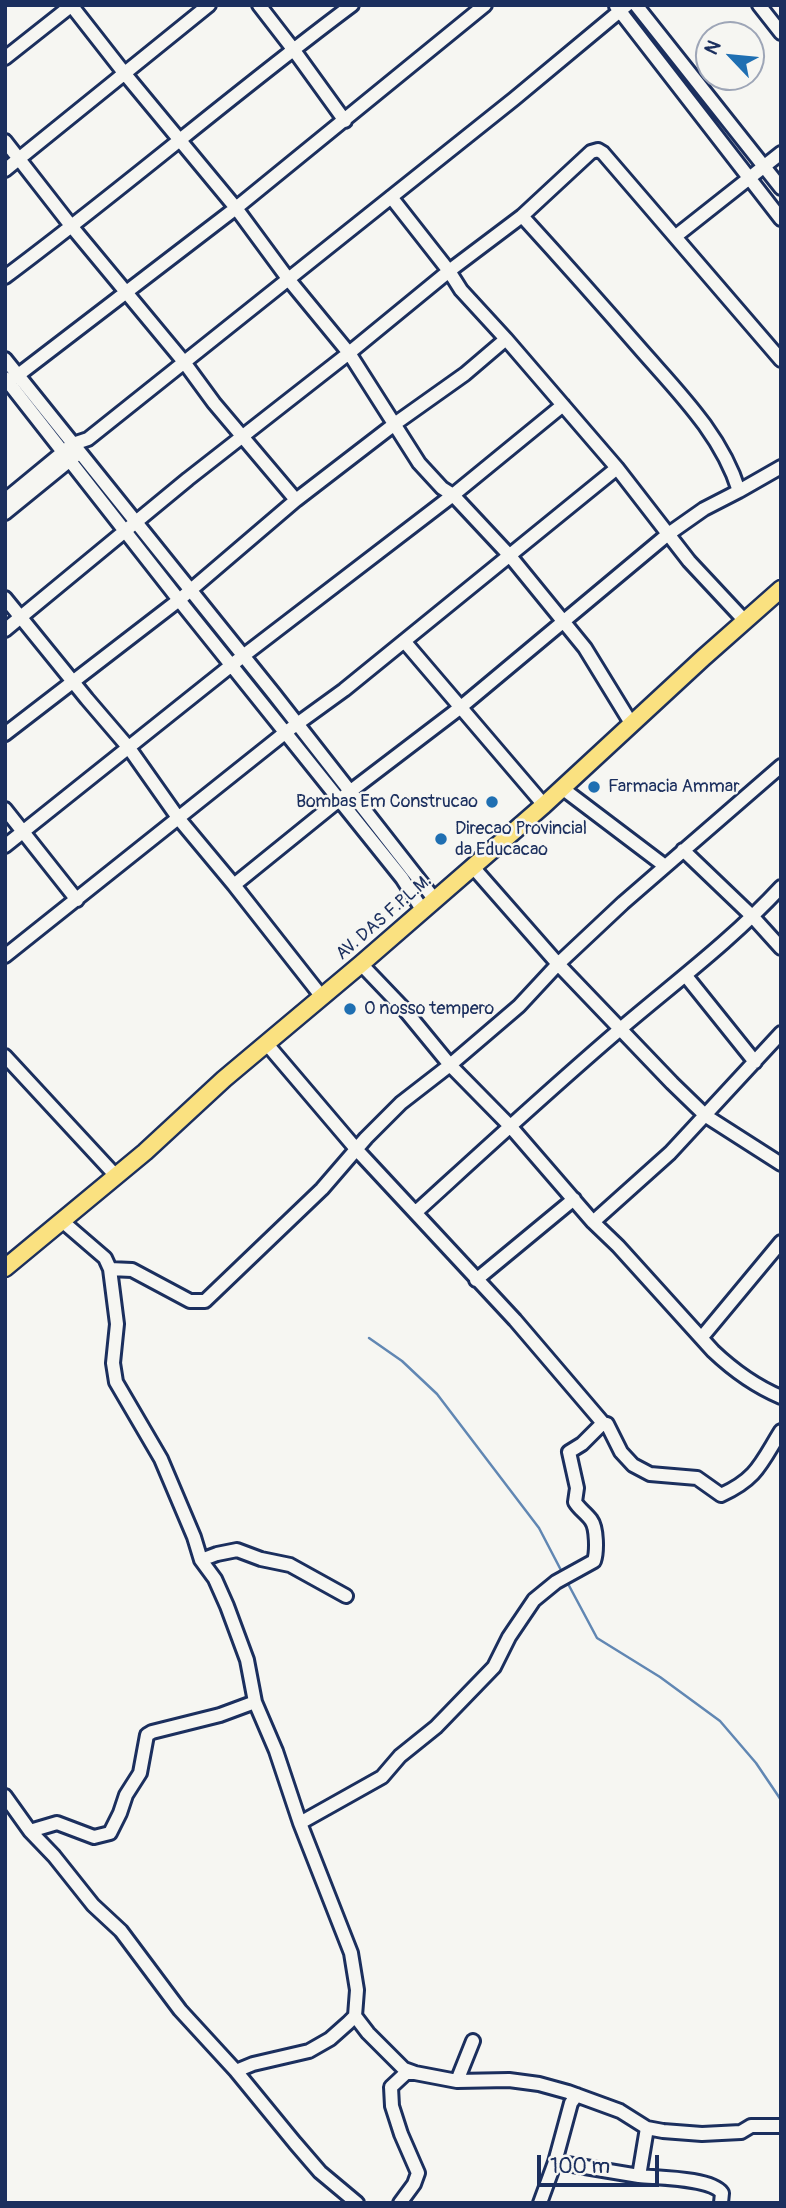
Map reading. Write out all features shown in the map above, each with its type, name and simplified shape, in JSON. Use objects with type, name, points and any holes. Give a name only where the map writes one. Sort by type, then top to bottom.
[{"type":"main road","name":"AV. DAS F.P.L.M.","points":[[5,1268],[116,1176],[266,1043],[362,964],[544,805],[781,589]]},
{"type":"street","points":[[5,58],[72,5],[349,353],[419,463],[510,556],[564,620],[585,648],[631,723]]},
{"type":"street","points":[[5,170],[209,5]]},
{"type":"street","points":[[259,5],[345,121]]},
{"type":"street","points":[[5,278],[352,5]]},
{"type":"street","points":[[9,380],[236,208],[345,121],[469,10],[485,5]]},
{"type":"street","points":[[636,5],[781,188]]},
{"type":"street","points":[[760,5],[781,33]]},
{"type":"street","points":[[5,513],[72,452],[289,280],[621,7],[748,179],[781,219]]},
{"type":"street","points":[[5,141],[184,362],[214,403],[296,500]]},
{"type":"street","points":[[5,630],[449,271],[522,216],[591,152],[598,150],[603,153],[781,360]]},
{"type":"street","points":[[676,236],[781,153]]},
{"type":"street","points":[[391,197],[461,290],[564,405],[640,495],[667,535],[745,621]]},
{"type":"street","points":[[522,216],[706,426],[731,467],[739,491]]},
{"type":"street","points":[[5,734],[179,600],[296,500],[464,374],[506,339]]},
{"type":"street","points":[[5,359],[9,380],[72,452],[131,527],[179,600],[286,732],[345,796]]},
{"type":"street","points":[[5,846],[564,405]]},
{"type":"street","points":[[5,500],[72,452]]},
{"type":"street","points":[[234,885],[461,707],[667,535],[704,509],[781,467]]},
{"type":"street","points":[[5,956],[297,723],[344,690],[617,468]]},
{"type":"street","points":[[131,527],[190,590],[297,723],[402,878],[429,905]]},
{"type":"street","points":[[5,598],[130,748],[179,819],[321,997]]},
{"type":"street","points":[[404,641],[544,805]]},
{"type":"street","points":[[110,1269],[132,1270],[190,1301],[205,1301],[279,1231],[401,1103],[519,1006],[558,964],[683,850],[781,766]]},
{"type":"street","points":[[562,788],[665,866]]},
{"type":"street","points":[[5,809],[77,900]]},
{"type":"street","points":[[683,850],[753,917],[781,948]]},
{"type":"street","points":[[472,866],[558,964],[706,1116],[779,1160]]},
{"type":"street","points":[[416,1212],[510,1126],[753,917],[781,887]]},
{"type":"street","points":[[362,964],[404,1009],[450,1065],[510,1126],[593,1222],[727,1365],[781,1397]]},
{"type":"street","points":[[686,976],[755,1062]]},
{"type":"street","points":[[593,1222],[670,1153],[781,1033]]},
{"type":"street","points":[[5,1043],[30,1081]]},
{"type":"street","points":[[266,1043],[357,1150],[515,1320],[603,1423],[607,1424],[621,1452],[633,1465],[650,1474],[697,1478],[721,1496],[748,1480],[763,1463],[781,1431]]},
{"type":"street","points":[[5,1056],[116,1176]]},
{"type":"street","points":[[476,1280],[574,1199]]},
{"type":"street","points":[[62,1221],[98,1252],[110,1269],[117,1324],[113,1363],[116,1382],[161,1459],[194,1536],[201,1560],[215,1579],[227,1606],[247,1660],[255,1702],[276,1751],[300,1823],[351,1953],[357,1990],[355,2016],[368,2033],[404,2069],[415,2073],[457,2081],[509,2080],[539,2084],[620,2111],[647,2128],[702,2134],[741,2132],[751,2126],[781,2126]]},
{"type":"street","points":[[702,1337],[781,1242]]},
{"type":"street","points":[[300,1823],[382,1777],[400,1756],[436,1727],[494,1667],[509,1637],[534,1600],[556,1582],[594,1561],[594,1527],[575,1502],[577,1488],[569,1452],[582,1444],[603,1423]]},
{"type":"street","points":[[201,1560],[237,1550],[261,1559],[290,1564],[346,1596]]},
{"type":"street","points":[[30,1831],[57,1823],[94,1837],[110,1833],[126,1795],[140,1773],[147,1735],[152,1731],[220,1715],[255,1702]]},
{"type":"street","points":[[5,1796],[30,1831],[93,1905],[121,1931],[180,2010],[236,2071],[320,2172],[357,2203]]},
{"type":"street","points":[[236,2071],[309,2051],[330,2039],[355,2016]]},
{"type":"street","points":[[457,2081],[473,2041]]},
{"type":"street","points":[[400,2203],[414,2184],[418,2173],[392,2106],[391,2087],[407,2073],[415,2073]]},
{"type":"street","points":[[540,2203],[555,2162],[571,2103],[577,2095]]},
{"type":"street","points":[[639,2176],[647,2128]]},
{"type":"street","points":[[555,2162],[639,2176],[680,2179],[718,2187],[723,2193],[721,2203]]},
{"type":"waterway","points":[[369,1338],[402,1361],[437,1394],[539,1528],[563,1574]]},
{"type":"waterway","points":[[566,1580],[597,1638],[660,1677],[720,1721],[756,1763],[781,1800]]},
{"type":"place","name":"Farmacia Ammar","points":[[594,787]]},
{"type":"place","name":"Bombas Em Construcao","points":[[492,802]]},
{"type":"place","name":"Direcao Provincial da Educacao","points":[[441,839]]},
{"type":"place","name":"O nosso tempero","points":[[350,1009]]}]
